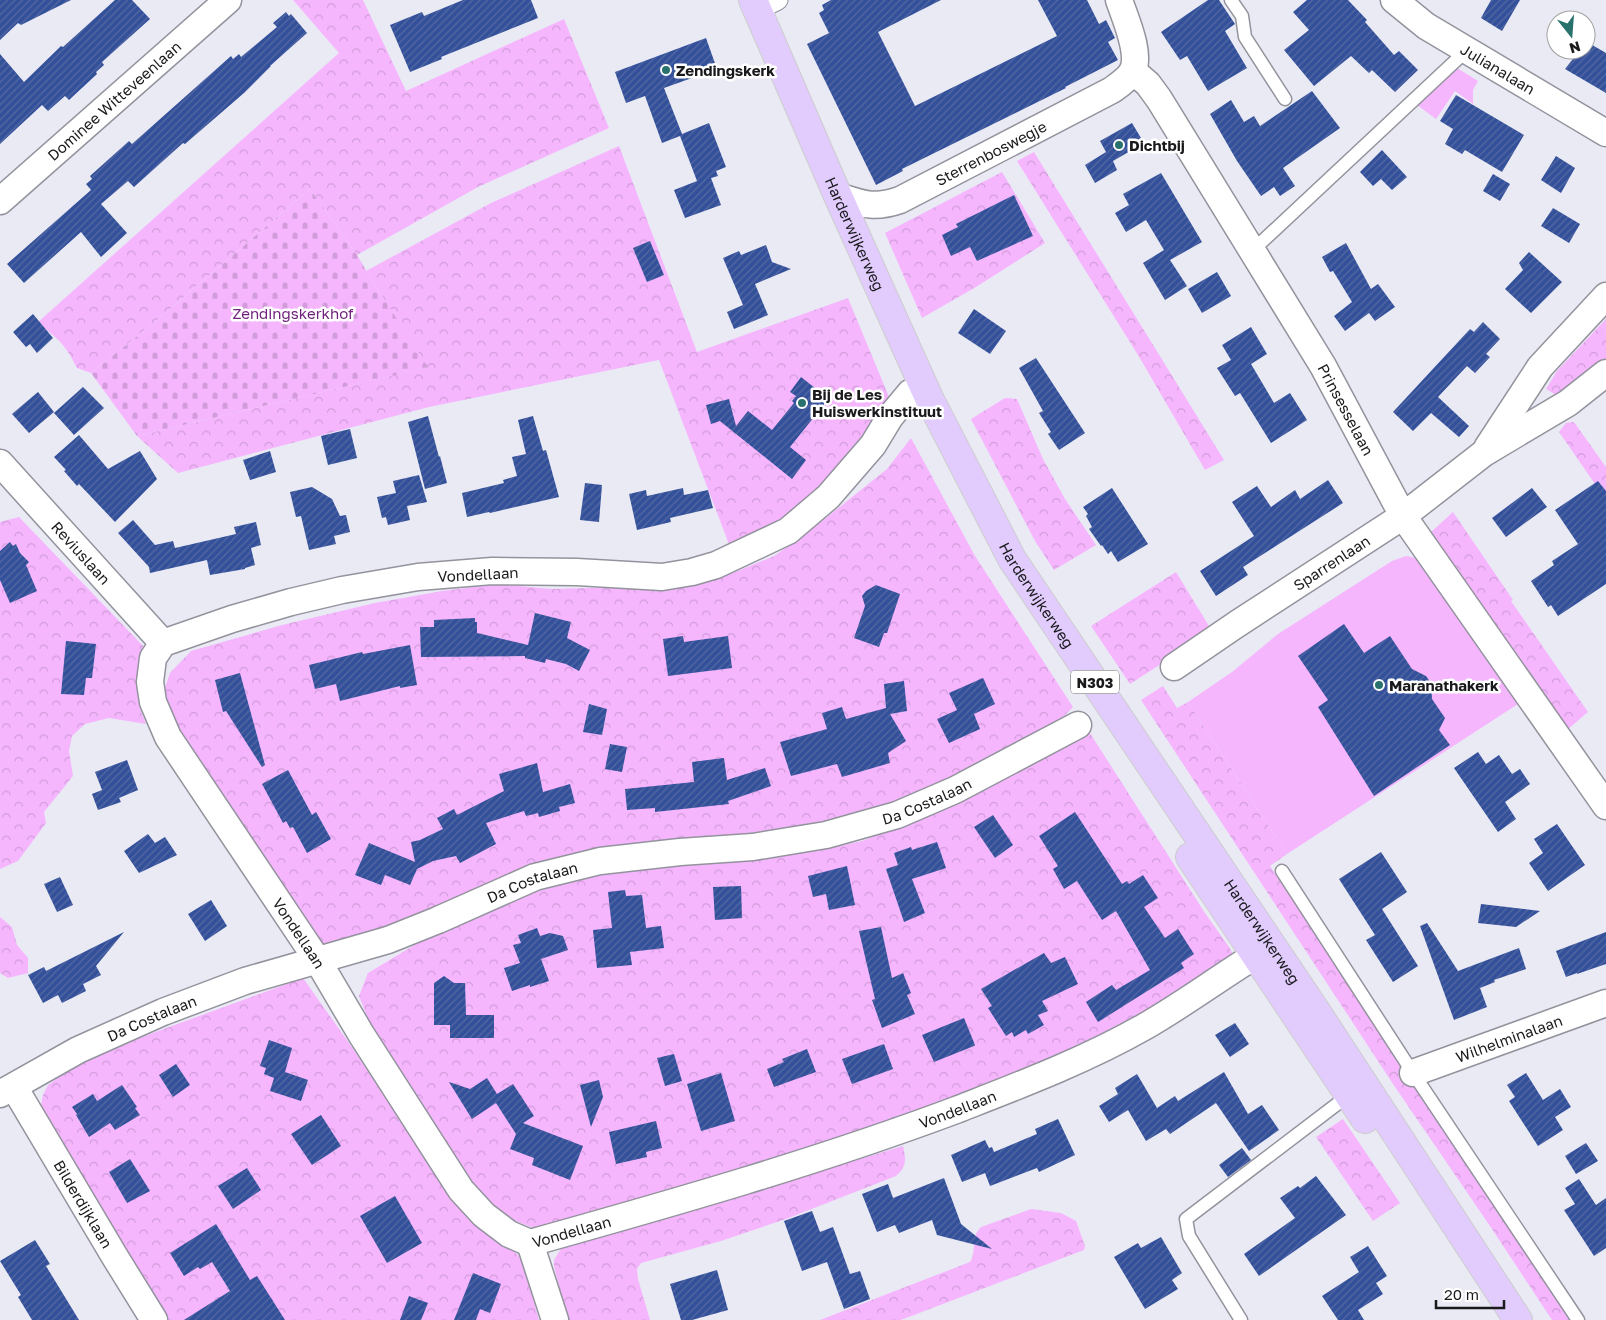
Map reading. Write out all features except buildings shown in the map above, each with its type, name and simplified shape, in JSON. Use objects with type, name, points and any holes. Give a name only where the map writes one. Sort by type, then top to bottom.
[{"type":"main road","name":"Harderwijkerweg","points":[[739,0],[836,230],[910,393],[1000,566],[1112,740],[1349,1095],[1496,1320]]},
{"type":"main road","name":"Harderwijkerweg","points":[[767,1],[838,196],[929,398],[1012,559],[1320,1015],[1518,1320]]},
{"type":"street","name":"Dominee Witteveenlaan","points":[[0,201],[228,0]]},
{"type":"street","points":[[1119,0],[1134,47],[1136,60],[1133,71]]},
{"type":"street","name":"Julianalaan","points":[[1394,0],[1426,26],[1606,133]]},
{"type":"street","name":"Sterrenboswegje","points":[[838,196],[872,205],[900,200],[1112,90],[1128,78],[1133,71]]},
{"type":"street","name":"Prinsesselaan","points":[[1133,71],[1148,84],[1159,100],[1323,366],[1403,516],[1606,806]]},
{"type":"street","name":"Sparrenlaan","points":[[1484,453],[1540,367],[1606,296]]},
{"type":"street","name":"Sparrenlaan","points":[[1174,667],[1403,516],[1484,453],[1568,403],[1606,373]]},
{"type":"street","name":"Vondellaan","points":[[910,393],[890,417],[873,445],[828,498],[788,531],[716,565],[692,572],[662,577],[577,572],[492,571],[418,577],[342,590],[291,602],[232,619],[162,643],[153,658],[150,682],[153,702],[168,737],[318,961],[361,1034],[461,1190],[484,1215],[509,1234],[530,1243],[688,1199],[817,1158],[900,1131],[1026,1083],[1144,1027],[1245,962]]},
{"type":"street","name":"Reviuslaan","points":[[0,463],[162,643]]},
{"type":"street","name":"Da Costalaan","points":[[7,1090],[78,1050],[162,1012],[245,981],[388,940],[535,877],[600,860],[753,847],[826,836],[897,815],[955,790],[1078,725]]},
{"type":"street","name":"Wilhelminalaan","points":[[1414,1073],[1606,1003]]},
{"type":"street","name":"Bilderdijklaan","points":[[7,1090],[154,1320]]},
{"type":"street","points":[[530,1243],[554,1320]]},
{"type":"lane","points":[[1231,0],[1242,16],[1245,37],[1285,99]]},
{"type":"lane","points":[[1252,251],[1466,51]]},
{"type":"lane","points":[[1282,871],[1578,1320]]},
{"type":"lane","points":[[1241,1320],[1189,1236],[1186,1219],[1349,1095]]},
{"type":"green space","points":[[293,0],[363,0],[406,91],[564,19],[609,128],[478,187],[357,255],[310,189],[155,322],[91,373],[77,368],[61,342],[37,323],[339,53]]},
{"type":"green space","points":[[1457,68],[1478,81],[1473,90],[1473,104],[1455,91],[1436,119],[1417,105]]},
{"type":"green space","points":[[619,146],[697,352],[848,298],[889,397],[843,467],[778,521],[730,547],[659,360],[429,407],[178,473],[137,436],[427,367],[366,271],[491,203]]},
{"type":"green space","points":[[1034,152],[1224,460],[1205,470],[1138,355],[1017,161]]},
{"type":"green space","points":[[1002,172],[1045,243],[976,287],[922,318],[885,233]]},
{"type":"green space","name":"Zendingskerkhof","points":[[310,189],[357,255],[428,367],[137,436],[91,373],[155,322]]},
{"type":"green space","points":[[1606,319],[1606,362],[1567,390],[1556,395],[1546,389],[1557,371]]},
{"type":"green space","points":[[1005,398],[1017,399],[1043,459],[1065,499],[1096,545],[1054,570],[1035,541],[971,419]]},
{"type":"green space","points":[[1574,422],[1606,467],[1606,500],[1559,432],[1566,423]]},
{"type":"green space","points":[[911,438],[975,556],[1073,707],[1064,716],[1027,739],[926,791],[854,816],[765,836],[636,843],[588,850],[497,880],[337,948],[318,952],[171,720],[164,690],[170,673],[191,651],[282,625],[375,603],[442,591],[498,584],[552,589],[691,585],[740,570],[774,556],[806,534],[887,469]]},
{"type":"green space","points":[[1453,512],[1513,600],[1511,601],[1588,712],[1567,730],[1430,533]]},
{"type":"green space","points":[[19,517],[146,649],[137,690],[140,709],[146,724],[109,718],[85,724],[72,736],[69,751],[73,776],[44,812],[46,823],[18,861],[0,869],[0,522]]},
{"type":"green space","points":[[1406,556],[1417,558],[1518,704],[1287,854],[1188,702],[1232,672],[1278,634],[1392,561]]},
{"type":"green space","points":[[1176,572],[1212,631],[1130,684],[1091,626]]},
{"type":"green space","points":[[1163,686],[1177,708],[1188,702],[1287,854],[1270,866],[1570,1320],[1552,1320],[1395,1087],[1141,700]]},
{"type":"green space","points":[[1088,730],[1235,958],[1137,1022],[920,1115],[558,1225],[534,1228],[497,1214],[471,1188],[381,1052],[359,996],[368,973],[431,935],[549,884],[599,870],[748,859],[816,851],[862,841],[959,803]]},
{"type":"green space","points":[[0,917],[12,927],[17,945],[28,958],[28,973],[8,978],[0,973]]},
{"type":"green space","points":[[303,978],[356,1053],[434,1173],[459,1205],[500,1237],[522,1259],[539,1320],[163,1320],[45,1124],[41,1106],[43,1095],[48,1085],[69,1070],[120,1045]]},
{"type":"green space","points":[[1343,1119],[1400,1203],[1373,1221],[1316,1137]]},
{"type":"green space","points":[[903,1146],[905,1163],[896,1176],[786,1219],[721,1241],[641,1263],[637,1269],[638,1279],[650,1320],[567,1320],[554,1266],[554,1260],[562,1247]]},
{"type":"green space","points":[[1031,1209],[1061,1213],[1076,1221],[1085,1246],[1084,1250],[901,1320],[820,1320],[970,1262],[976,1235],[981,1227]]},
{"type":"place","name":"Zendingskerk","points":[[666,70]]},
{"type":"place","name":"Dichtbij","points":[[1119,145]]},
{"type":"place","name":"Bij de Les Huiswerkinstituut","points":[[802,403]]},
{"type":"place","name":"Maranathakerk","points":[[1379,685]]}]
